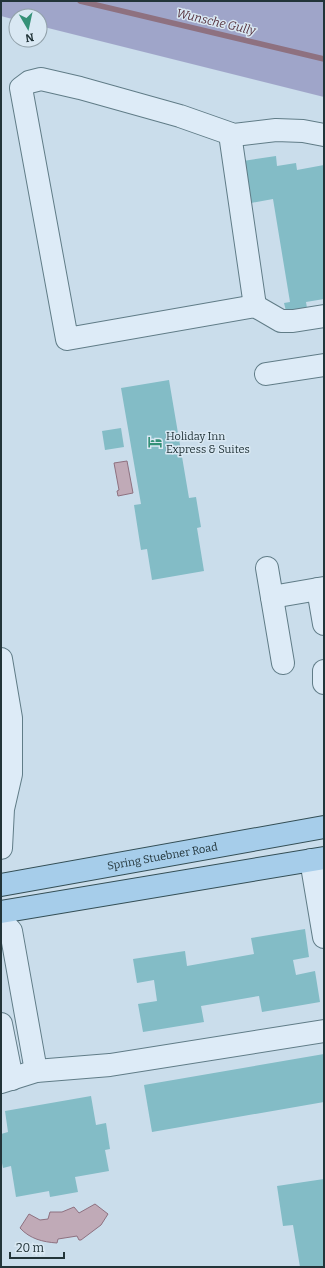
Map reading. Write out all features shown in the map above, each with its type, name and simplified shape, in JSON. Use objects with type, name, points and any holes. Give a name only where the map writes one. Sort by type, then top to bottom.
[{"type":"main road","points":[[1,912],[317,859],[317,829]]},
{"type":"main road","name":"Spring Stuebner Road","points":[[1,884],[317,829]]},
{"type":"lane","points":[[324,135],[303,131],[276,130],[234,135],[130,101],[54,82],[41,80],[29,82],[21,88],[67,339],[255,306],[281,321],[293,321],[324,316]]},
{"type":"lane","points":[[230,134],[255,306]]},
{"type":"lane","points":[[266,374],[324,364]]},
{"type":"lane","points":[[267,568],[283,663]]},
{"type":"lane","points":[[272,597],[321,588],[324,624]]},
{"type":"lane","points":[[1,659],[11,718],[11,774],[3,810],[1,848]]},
{"type":"lane","points":[[324,671],[324,683]]},
{"type":"lane","points":[[317,859],[324,937]]},
{"type":"lane","points":[[1,920],[11,931],[36,1070]]},
{"type":"lane","points":[[1,1024],[6,1081],[36,1070],[110,1064],[324,1031]]},
{"type":"shaded area","points":[[1,1],[324,1],[324,97],[48,28],[48,8],[8,8],[8,18],[1,16]]},
{"type":"shaded area","points":[[127,461],[133,493],[118,496],[117,491],[119,490],[114,463]]},
{"type":"shaded area","points":[[95,1204],[108,1214],[101,1225],[81,1240],[79,1240],[77,1236],[58,1239],[57,1243],[47,1242],[28,1235],[20,1228],[29,1214],[40,1220],[48,1219],[50,1212],[62,1212],[74,1207],[79,1213]]},
{"type":"building","points":[[276,156],[277,166],[296,163],[297,170],[324,165],[324,299],[306,302],[307,308],[286,311],[284,303],[290,302],[273,199],[251,203],[243,161]]},
{"type":"building","name":"Holiday Inn Express & Suites","points":[[169,380],[189,498],[196,497],[201,527],[197,528],[204,571],[152,580],[147,549],[141,550],[134,505],[141,504],[121,388]]},
{"type":"building","points":[[121,428],[124,447],[105,450],[102,431]]},
{"type":"building","points":[[305,929],[309,957],[293,960],[296,975],[315,971],[320,1002],[262,1012],[259,996],[201,1006],[204,1022],[143,1032],[138,1004],[157,1001],[154,980],[137,983],[133,959],[185,951],[187,966],[254,954],[251,938]]},
{"type":"building","points":[[324,1054],[324,1102],[152,1132],[144,1085]]},
{"type":"building","points":[[91,1096],[96,1125],[106,1123],[110,1149],[105,1150],[109,1171],[75,1177],[78,1192],[50,1197],[49,1191],[16,1197],[11,1166],[3,1168],[1,1158],[1,1134],[8,1132],[5,1111]]},
{"type":"building","points":[[324,1179],[324,1267],[300,1267],[293,1225],[283,1226],[277,1186]]},
{"type":"waterway","name":"Wunsche Gully","points":[[80,1],[324,59]]},
{"type":"place","name":"Holiday Inn Express & Suites","points":[[155,442]]}]
